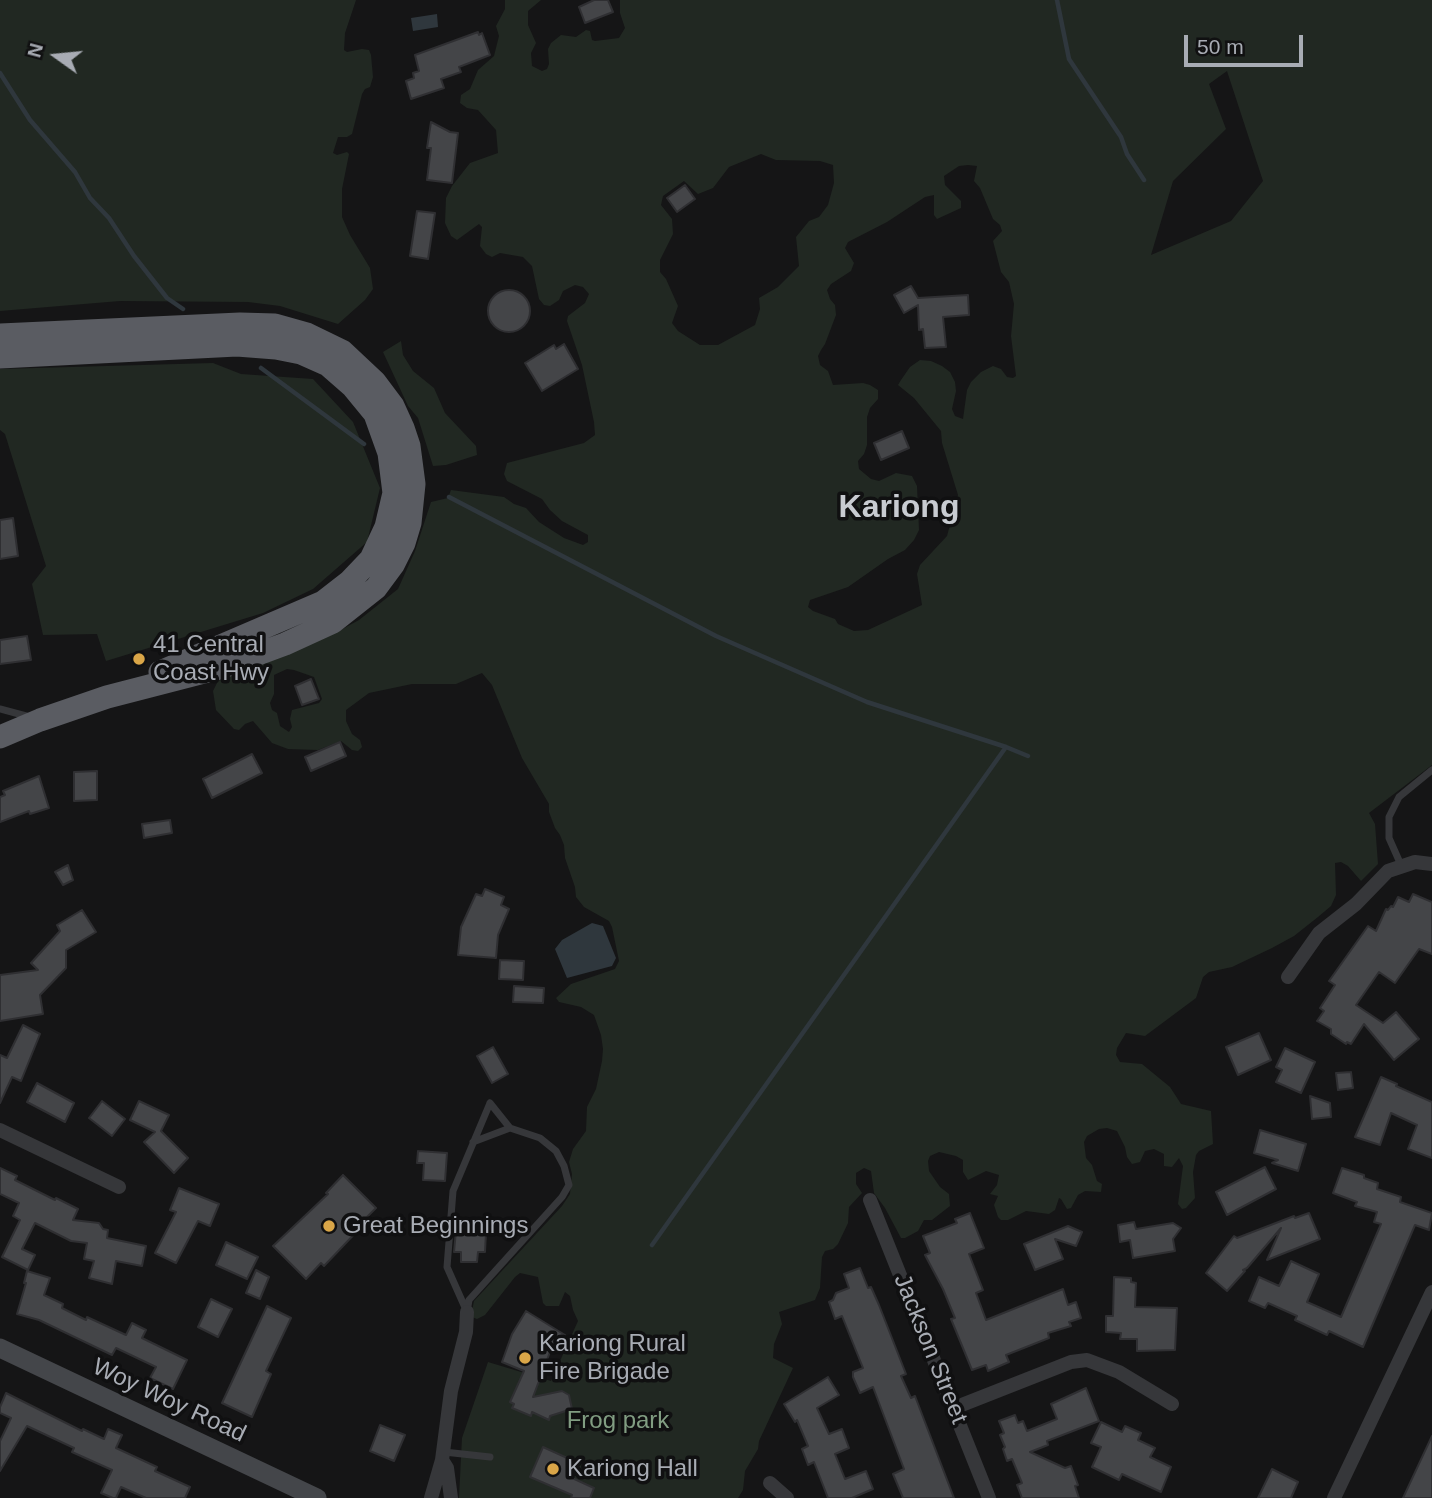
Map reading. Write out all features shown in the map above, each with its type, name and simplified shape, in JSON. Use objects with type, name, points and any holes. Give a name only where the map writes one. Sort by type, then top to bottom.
[{"type":"highway","points":[[0,335],[205,325],[275,325],[307,334],[342,351],[375,382],[387,398],[406,437],[414,484],[410,523],[393,565],[364,600],[333,622],[285,644],[223,667],[107,697],[0,737]]},
{"type":"highway","points":[[0,357],[237,345],[301,353],[328,365],[352,386],[375,414],[389,453],[394,493],[386,527],[371,559],[351,581],[323,602],[210,649],[107,697]]},
{"type":"main road","name":"Woy Woy Road","points":[[0,1348],[317,1498]]},
{"type":"street","points":[[1288,977],[1319,933],[1356,904],[1388,871],[1415,862],[1432,864]]},
{"type":"street","points":[[0,1130],[119,1187]]},
{"type":"street","name":"Jackson Street","points":[[870,1200],[989,1498]]},
{"type":"street","points":[[1334,1498],[1432,1292]]},
{"type":"street","points":[[430,1498],[443,1456],[451,1391],[466,1332],[467,1312]]},
{"type":"street","points":[[954,1408],[1071,1362],[1087,1360],[1119,1372],[1172,1404]]},
{"type":"street","points":[[443,1456],[451,1498]]},
{"type":"street","points":[[770,1483],[787,1498]]},
{"type":"lane","points":[[0,709],[40,720]]},
{"type":"lane","points":[[1401,865],[1389,838],[1389,817],[1399,797],[1432,770]]},
{"type":"lane","points":[[490,1103],[510,1128],[540,1138],[556,1151],[564,1166],[569,1185],[562,1197],[469,1300],[467,1312],[447,1267],[453,1191],[490,1103]]},
{"type":"lane","points":[[473,1142],[510,1128]]},
{"type":"lane","points":[[443,1456],[489,1457]]},
{"type":"green space","points":[[0,0],[356,0],[345,33],[344,50],[369,50],[373,77],[370,87],[362,94],[352,134],[338,137],[333,153],[349,154],[342,189],[342,217],[370,268],[373,289],[365,300],[338,324],[280,306],[248,302],[120,301],[0,311]]},
{"type":"green space","name":"Frog park","points":[[505,0],[541,0],[528,11],[528,25],[536,43],[531,53],[532,66],[542,71],[547,69],[549,64],[548,49],[551,43],[561,35],[576,37],[586,30],[590,31],[592,40],[595,41],[619,38],[625,28],[620,13],[620,0],[1432,0],[1432,765],[1369,813],[1375,824],[1378,864],[1361,881],[1348,866],[1341,862],[1335,863],[1336,895],[1331,906],[1294,936],[1272,948],[1232,967],[1209,972],[1203,977],[1196,998],[1145,1036],[1126,1033],[1117,1048],[1116,1055],[1120,1062],[1142,1064],[1170,1087],[1181,1104],[1211,1111],[1213,1144],[1196,1155],[1193,1172],[1195,1198],[1186,1208],[1182,1209],[1178,1204],[1183,1166],[1179,1158],[1172,1167],[1164,1166],[1164,1154],[1154,1149],[1145,1151],[1140,1162],[1132,1164],[1117,1131],[1107,1128],[1087,1136],[1084,1142],[1086,1158],[1092,1165],[1097,1181],[1102,1184],[1101,1192],[1085,1191],[1078,1195],[1071,1208],[1067,1209],[1059,1198],[1055,1210],[1049,1214],[1026,1211],[1008,1220],[1001,1220],[994,1205],[998,1196],[990,1194],[997,1185],[999,1175],[986,1171],[968,1180],[963,1172],[963,1160],[939,1152],[930,1156],[929,1171],[940,1187],[949,1194],[950,1206],[932,1220],[924,1220],[918,1231],[901,1238],[874,1193],[871,1171],[864,1168],[856,1173],[856,1184],[862,1193],[849,1207],[848,1223],[838,1244],[825,1251],[822,1257],[820,1288],[815,1300],[779,1312],[782,1324],[774,1344],[773,1358],[793,1368],[759,1441],[758,1449],[745,1471],[743,1490],[738,1498],[459,1498],[462,1438],[488,1362],[551,1381],[578,1321],[570,1296],[565,1292],[559,1306],[546,1306],[538,1277],[520,1273],[485,1315],[477,1319],[472,1317],[472,1311],[474,1301],[570,1194],[572,1174],[569,1162],[573,1149],[586,1131],[587,1107],[596,1089],[603,1049],[594,1015],[581,1007],[559,1002],[556,998],[571,984],[615,969],[619,961],[609,921],[584,907],[576,897],[564,845],[549,812],[549,804],[522,758],[492,685],[482,673],[456,684],[412,684],[369,693],[346,710],[346,721],[352,734],[360,740],[362,747],[358,751],[352,750],[341,741],[318,750],[288,749],[272,743],[253,721],[239,730],[234,729],[216,710],[213,691],[218,681],[337,632],[359,620],[398,589],[415,551],[431,502],[448,498],[451,490],[504,497],[526,508],[539,522],[564,538],[583,545],[588,542],[588,535],[562,521],[542,499],[507,481],[504,474],[507,463],[584,443],[595,435],[582,365],[567,321],[568,316],[585,303],[589,294],[583,287],[575,285],[563,291],[559,300],[550,306],[544,305],[539,299],[532,266],[523,257],[500,253],[492,257],[486,254],[480,246],[482,227],[479,224],[457,240],[451,236],[445,223],[446,198],[452,186],[470,163],[498,153],[496,130],[478,110],[467,108],[460,103],[461,95],[470,89],[478,70],[494,56],[499,36],[496,26],[505,9]],"holes":[[[1227,71],[1263,181],[1231,221],[1151,255],[1173,181],[1226,129],[1209,84]],[[761,154],[776,160],[820,161],[833,165],[834,183],[828,205],[819,217],[809,221],[796,237],[799,266],[778,287],[759,298],[760,309],[755,325],[718,345],[700,345],[678,331],[672,323],[678,306],[660,272],[660,260],[673,234],[672,219],[661,205],[663,196],[684,181],[698,194],[713,188],[729,167]],[[959,166],[977,166],[974,181],[1002,231],[993,241],[1001,272],[1009,282],[1014,304],[1011,336],[1016,376],[1007,377],[1001,369],[993,366],[981,372],[967,390],[963,419],[955,416],[952,409],[955,382],[950,372],[942,366],[920,360],[910,367],[901,380],[898,385],[914,398],[941,431],[942,443],[958,495],[947,536],[920,565],[917,574],[922,605],[868,630],[854,631],[838,624],[835,619],[813,611],[808,607],[810,600],[848,587],[905,550],[919,530],[917,486],[912,476],[896,473],[879,481],[871,479],[859,469],[858,461],[867,445],[867,417],[870,408],[878,399],[878,390],[863,383],[833,385],[828,371],[820,365],[818,356],[836,315],[835,305],[827,290],[831,284],[851,271],[854,263],[845,248],[848,242],[887,222],[925,197],[934,195],[934,215],[937,219],[961,208],[961,201],[945,185],[944,176]],[[287,669],[314,677],[322,699],[319,703],[292,710],[292,727],[289,732],[280,726],[277,713],[272,710],[270,703],[274,694],[274,675]]]},
{"type":"green space","points":[[401,341],[403,355],[413,371],[434,388],[445,413],[476,446],[477,455],[446,465],[433,466],[418,418],[408,406],[383,352]]},
{"type":"green space","points":[[213,363],[241,374],[313,379],[353,422],[380,488],[367,542],[313,589],[263,613],[106,661],[97,634],[43,635],[32,584],[46,566],[5,434],[0,430],[0,369]]},
{"type":"shaded area","points":[[437,14],[438,27],[413,31],[411,18]]},
{"type":"shaded area","points":[[592,923],[603,926],[616,958],[612,966],[567,978],[555,949],[562,940]]},
{"type":"building","points":[[594,0],[608,0],[613,12],[585,23],[579,7]]},
{"type":"building","points":[[478,32],[479,35],[482,33],[490,55],[459,67],[461,72],[441,79],[444,88],[411,99],[406,81],[414,78],[413,73],[419,71],[415,55]]},
{"type":"building","points":[[431,122],[458,133],[452,183],[427,180],[431,148],[427,148]]},
{"type":"building","points":[[685,185],[695,199],[677,212],[667,198]]},
{"type":"building","points":[[417,211],[435,213],[428,259],[410,256]]},
{"type":"building","points":[[911,286],[918,298],[968,295],[969,315],[943,317],[946,347],[925,348],[923,329],[919,330],[918,305],[904,313],[894,295]]},
{"type":"building","points":[[509,290],[524,296],[530,311],[524,326],[509,332],[494,326],[488,311],[494,296]]},
{"type":"building","points":[[564,344],[578,369],[542,391],[525,363],[554,345],[556,349]]},
{"type":"building","points":[[902,431],[909,448],[881,460],[874,443]]},
{"type":"building","points":[[13,518],[18,556],[0,559],[0,520]]},
{"type":"building","points":[[27,636],[31,660],[0,664],[0,640]]},
{"type":"building","points":[[311,679],[319,699],[302,705],[295,686]]},
{"type":"building","points":[[340,742],[346,756],[311,771],[305,757]]},
{"type":"building","points":[[252,754],[262,773],[212,798],[203,779]]},
{"type":"building","points":[[97,771],[97,800],[74,801],[74,772]]},
{"type":"building","points":[[39,776],[49,808],[30,814],[29,811],[0,822],[0,797],[5,795],[3,791]]},
{"type":"building","points":[[170,820],[172,833],[144,838],[142,824]]},
{"type":"building","points":[[68,865],[73,880],[63,885],[55,872]]},
{"type":"building","points":[[485,889],[504,897],[501,905],[509,909],[498,935],[496,958],[458,955],[461,927],[476,894],[482,896]]},
{"type":"building","points":[[1413,894],[1432,902],[1432,954],[1419,949],[1395,983],[1379,972],[1356,1005],[1383,1023],[1396,1012],[1419,1039],[1394,1060],[1364,1024],[1351,1044],[1346,1044],[1331,1034],[1331,1029],[1317,1021],[1324,1011],[1320,1008],[1335,985],[1329,981],[1368,926],[1376,931],[1386,909],[1393,907],[1398,897],[1409,902]]},
{"type":"building","points":[[82,910],[96,932],[66,950],[66,968],[40,995],[43,1014],[0,1021],[0,975],[38,970],[31,963],[60,931],[57,925]]},
{"type":"building","points":[[500,960],[524,961],[523,980],[499,979]]},
{"type":"building","points":[[514,986],[544,988],[543,1003],[513,1002]]},
{"type":"building","points":[[23,1025],[40,1034],[21,1081],[12,1077],[0,1103],[0,1055],[7,1058]]},
{"type":"building","points":[[1259,1033],[1271,1060],[1238,1075],[1226,1047]]},
{"type":"building","points":[[493,1047],[508,1074],[492,1083],[477,1056]]},
{"type":"building","points":[[1285,1048],[1315,1062],[1301,1093],[1276,1082],[1282,1070],[1276,1067]]},
{"type":"building","points":[[1351,1072],[1353,1088],[1338,1090],[1336,1073]]},
{"type":"building","points":[[1381,1077],[1432,1102],[1432,1158],[1408,1149],[1417,1125],[1391,1113],[1380,1145],[1355,1137]]},
{"type":"building","points":[[37,1083],[74,1103],[65,1122],[27,1102]]},
{"type":"building","points":[[1310,1096],[1330,1103],[1331,1117],[1312,1119]]},
{"type":"building","points":[[102,1101],[125,1119],[112,1136],[89,1118]]},
{"type":"building","points":[[139,1101],[169,1115],[161,1131],[188,1158],[174,1173],[144,1142],[155,1132],[130,1120]]},
{"type":"building","points":[[1260,1130],[1306,1144],[1298,1171],[1272,1163],[1278,1160],[1254,1153]]},
{"type":"building","points":[[418,1151],[447,1153],[445,1181],[423,1180],[424,1163],[417,1163]]},
{"type":"building","points":[[1265,1167],[1276,1189],[1227,1215],[1216,1192]]},
{"type":"building","points":[[0,1168],[17,1176],[15,1180],[78,1209],[73,1220],[99,1223],[103,1229],[108,1230],[107,1238],[146,1246],[142,1266],[116,1261],[112,1284],[89,1278],[94,1261],[84,1259],[87,1243],[71,1241],[35,1223],[22,1249],[35,1255],[28,1270],[2,1257],[20,1220],[13,1216],[19,1203],[0,1194]]},
{"type":"building","points":[[1342,1168],[1378,1183],[1377,1189],[1401,1197],[1400,1202],[1432,1213],[1429,1230],[1415,1225],[1363,1347],[1329,1331],[1327,1335],[1295,1320],[1297,1316],[1268,1303],[1265,1308],[1249,1301],[1259,1277],[1279,1286],[1291,1261],[1319,1274],[1307,1302],[1341,1317],[1381,1224],[1374,1222],[1377,1212],[1355,1206],[1357,1202],[1333,1193]]},
{"type":"building","name":"Great Beginnings","points":[[343,1175],[376,1208],[324,1266],[321,1263],[306,1279],[273,1246],[328,1194],[326,1193]]},
{"type":"building","points":[[179,1188],[219,1204],[210,1226],[198,1221],[176,1263],[155,1253],[176,1212],[170,1210]]},
{"type":"building","points":[[970,1213],[984,1248],[969,1254],[983,1290],[976,1293],[986,1320],[1063,1289],[1068,1305],[1076,1302],[1081,1318],[1069,1322],[1071,1326],[1048,1333],[1049,1338],[1006,1355],[1009,1362],[988,1371],[986,1365],[972,1370],[951,1319],[955,1318],[925,1255],[930,1253],[923,1236],[957,1223],[955,1219]]},
{"type":"building","points":[[1309,1213],[1320,1239],[1267,1260],[1281,1228],[1227,1291],[1206,1273],[1234,1236],[1237,1238]]},
{"type":"building","points":[[1134,1222],[1136,1229],[1173,1223],[1181,1228],[1173,1239],[1175,1251],[1133,1258],[1130,1240],[1120,1242],[1118,1225]]},
{"type":"building","points":[[1068,1226],[1082,1232],[1076,1246],[1055,1239],[1063,1259],[1035,1270],[1024,1244]]},
{"type":"building","points":[[456,1231],[486,1232],[485,1252],[478,1252],[477,1262],[461,1262],[461,1252],[454,1252]]},
{"type":"building","points":[[226,1242],[258,1257],[247,1279],[216,1265]]},
{"type":"building","points":[[860,1268],[879,1305],[906,1374],[901,1376],[911,1398],[915,1396],[954,1498],[903,1498],[893,1474],[904,1469],[873,1387],[860,1393],[853,1377],[853,1372],[863,1368],[842,1316],[835,1319],[829,1302],[836,1293],[849,1288],[844,1274]]},
{"type":"building","points":[[256,1270],[269,1277],[260,1299],[246,1293]]},
{"type":"building","points":[[27,1271],[50,1278],[44,1295],[63,1304],[62,1308],[126,1335],[132,1323],[146,1330],[142,1338],[187,1360],[173,1389],[150,1378],[156,1367],[116,1348],[112,1355],[39,1320],[17,1314]]},
{"type":"building","points":[[1114,1277],[1131,1278],[1131,1282],[1136,1283],[1135,1307],[1177,1308],[1175,1350],[1137,1351],[1137,1339],[1120,1339],[1121,1333],[1106,1332],[1106,1316],[1113,1316]]},
{"type":"building","points":[[211,1299],[232,1309],[218,1337],[198,1327]]},
{"type":"building","points":[[267,1306],[291,1318],[266,1371],[271,1374],[252,1417],[222,1403]]},
{"type":"building","points":[[526,1311],[565,1335],[558,1347],[553,1344],[533,1397],[562,1391],[569,1395],[572,1409],[550,1416],[549,1420],[532,1412],[531,1416],[512,1408],[514,1404],[510,1402],[524,1371],[502,1362],[512,1334]]},
{"type":"building","points":[[828,1377],[839,1395],[817,1408],[829,1434],[842,1429],[849,1448],[835,1454],[845,1479],[866,1471],[873,1489],[852,1498],[828,1498],[814,1462],[808,1465],[802,1449],[808,1446],[797,1420],[795,1422],[784,1404]]},
{"type":"building","points":[[1086,1388],[1099,1421],[1047,1441],[1048,1445],[1030,1452],[1065,1468],[1071,1466],[1078,1485],[1075,1486],[1079,1498],[1022,1498],[1017,1485],[1022,1483],[1012,1459],[1007,1461],[1000,1435],[1004,1433],[999,1421],[1015,1415],[1018,1423],[1023,1421],[1027,1431],[1057,1419],[1051,1404]]},
{"type":"building","points":[[6,1393],[82,1431],[83,1429],[104,1439],[108,1429],[122,1435],[116,1448],[157,1467],[155,1471],[190,1487],[185,1498],[146,1498],[121,1487],[116,1498],[101,1493],[112,1470],[72,1452],[74,1448],[27,1426],[0,1471],[0,1441],[11,1418],[0,1413]]},
{"type":"building","points":[[1101,1422],[1122,1432],[1125,1426],[1141,1433],[1138,1440],[1155,1448],[1150,1457],[1171,1467],[1161,1492],[1122,1474],[1119,1480],[1092,1467],[1101,1447],[1091,1443]]},
{"type":"building","points":[[380,1425],[405,1435],[394,1461],[370,1451]]},
{"type":"building","points":[[1432,1436],[1432,1498],[1403,1498]]},
{"type":"building","name":"Kariong Hall","points":[[543,1447],[576,1462],[570,1477],[594,1488],[590,1498],[571,1498],[572,1495],[530,1477]]},
{"type":"building","points":[[1272,1469],[1298,1482],[1291,1498],[1258,1498]]},
{"type":"waterway","points":[[1057,0],[1069,59],[1121,137],[1127,154],[1144,180]]},
{"type":"waterway","points":[[0,73],[30,120],[75,172],[90,198],[109,218],[134,256],[167,298],[183,309]]},
{"type":"waterway","points":[[261,368],[364,444]]},
{"type":"waterway","points":[[449,497],[716,636],[867,702],[1006,747],[652,1245]]},
{"type":"waterway","points":[[1006,747],[1028,756]]},
{"type":"place","name":"41 Central Coast Hwy","points":[[139,659]]},
{"type":"place","name":"Great Beginnings","points":[[329,1226]]},
{"type":"place","name":"Kariong Rural Fire Brigade","points":[[525,1358]]},
{"type":"place","name":"Kariong Hall","points":[[553,1469]]},
{"type":"district","name":"Kariong","points":[[899,508]]}]
